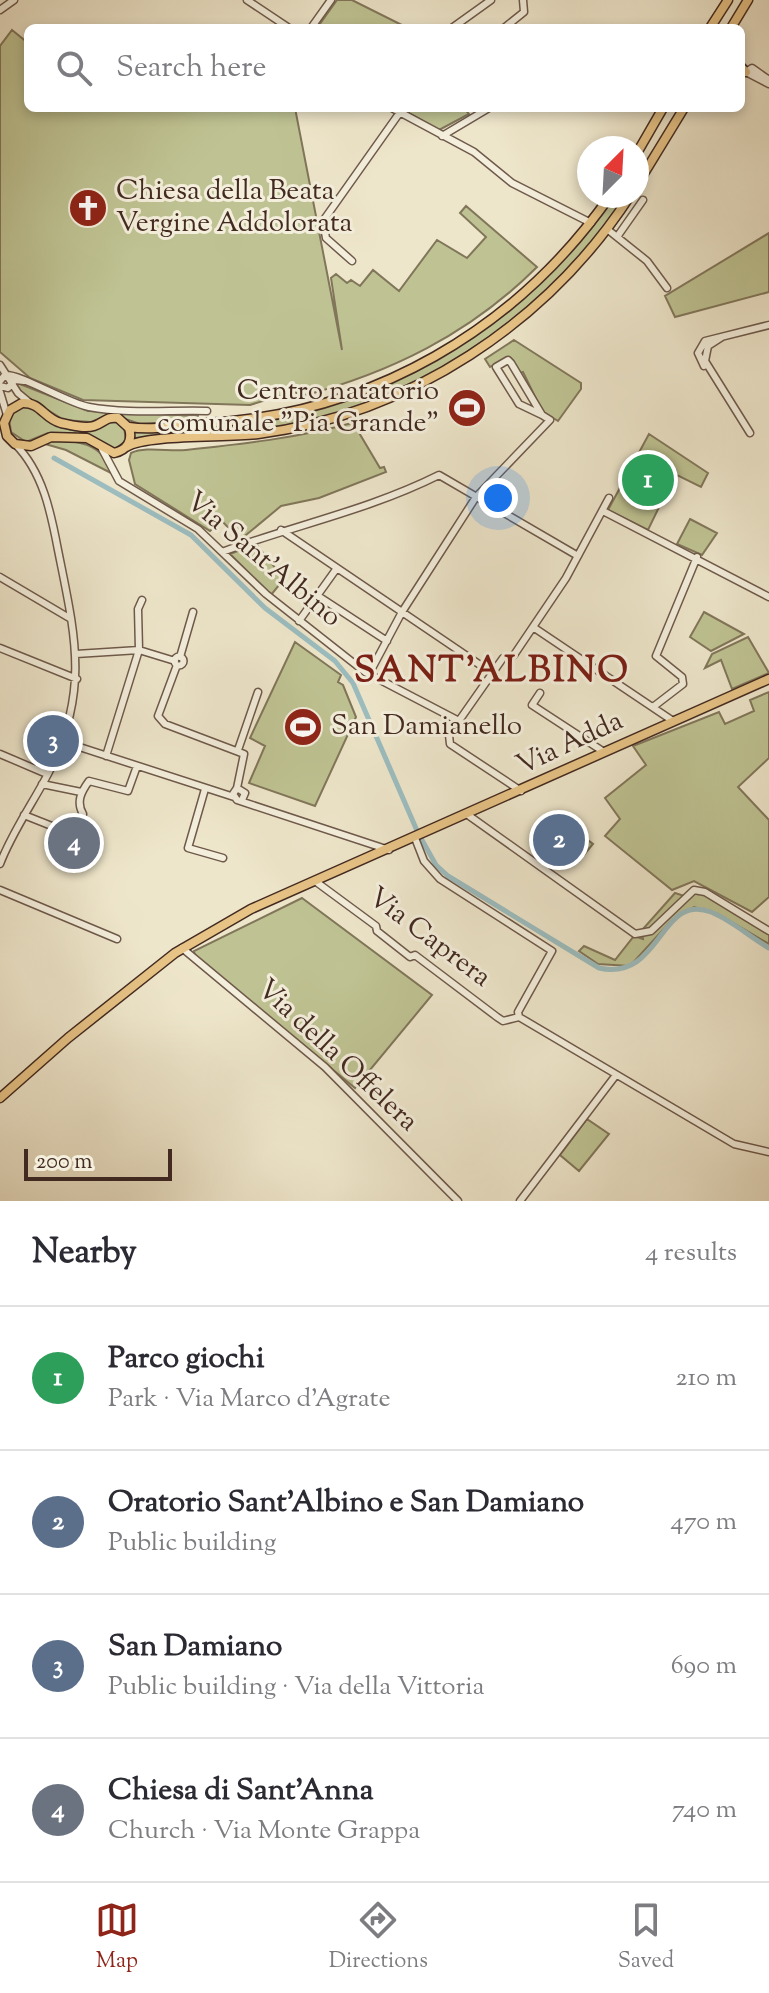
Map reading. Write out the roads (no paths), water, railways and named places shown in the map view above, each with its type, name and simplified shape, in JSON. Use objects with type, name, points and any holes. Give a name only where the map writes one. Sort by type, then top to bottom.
[{"type":"main road","points":[[713,24],[728,0]]},
{"type":"main road","points":[[733,24],[748,0]]},
{"type":"main road","points":[[647,136],[661,112]]},
{"type":"main road","points":[[649,165],[682,112]]},
{"type":"main road","points":[[14,443],[5,431],[4,417],[16,405],[30,403],[56,422],[93,426],[113,417],[129,427],[253,420],[323,405],[380,385],[446,352],[497,316],[543,278],[602,208]]},
{"type":"main road","points":[[0,438],[34,446],[49,437],[87,438],[114,453],[143,440],[214,439],[269,432],[381,402],[462,360],[511,327],[578,265],[622,208]]},
{"type":"main road","points":[[125,448],[131,437],[129,427]]},
{"type":"main road","name":"Via Adda","points":[[0,1098],[182,948],[251,909],[768,680]]},
{"type":"street","points":[[0,10],[14,0]]},
{"type":"street","points":[[247,0],[283,24]]},
{"type":"street","points":[[458,24],[491,0]]},
{"type":"street","points":[[509,24],[524,12],[523,0]]},
{"type":"street","points":[[314,24],[328,1]]},
{"type":"street","points":[[745,71],[769,82]]},
{"type":"street","points":[[352,261],[326,238],[323,221],[401,112]]},
{"type":"street","points":[[405,112],[474,152],[512,183],[591,223]]},
{"type":"street","points":[[442,136],[482,112]]},
{"type":"street","points":[[617,237],[637,208]]},
{"type":"street","points":[[607,229],[647,261],[667,288]]},
{"type":"street","points":[[750,433],[711,372],[700,361],[699,347],[706,340],[769,325]]},
{"type":"street","points":[[369,674],[402,612],[476,497],[550,420],[519,404],[496,367],[508,360],[511,363],[542,415]]},
{"type":"street","points":[[0,365],[30,403]]},
{"type":"street","points":[[7,374],[88,407],[207,411]]},
{"type":"street","points":[[7,374],[0,383],[8,388],[19,379],[26,382]]},
{"type":"street","points":[[0,393],[4,417]]},
{"type":"street","points":[[0,864],[61,741],[77,679],[71,619],[48,504],[31,465],[14,443]]},
{"type":"street","points":[[31,465],[34,446]]},
{"type":"street","points":[[115,471],[125,448]]},
{"type":"street","name":"Via Sant'Albino","points":[[102,449],[121,482],[185,519],[299,621],[369,674],[457,720]]},
{"type":"street","points":[[222,552],[281,530],[365,508],[439,475],[578,556]]},
{"type":"street","points":[[521,791],[450,744],[449,735],[503,658],[512,658],[550,603],[609,498]]},
{"type":"street","points":[[603,511],[769,597]]},
{"type":"street","points":[[281,530],[492,673]]},
{"type":"street","points":[[653,707],[683,684],[682,677],[656,656],[697,557]]},
{"type":"street","points":[[299,621],[337,568]]},
{"type":"street","points":[[0,577],[71,619]]},
{"type":"street","points":[[318,596],[387,641]]},
{"type":"street","points":[[106,756],[139,650],[138,609],[142,600]]},
{"type":"street","points":[[193,612],[159,712],[161,721],[238,750],[246,758],[239,792]]},
{"type":"street","points":[[533,627],[673,721]]},
{"type":"street","points":[[0,648],[77,679]]},
{"type":"street","points":[[76,654],[139,650],[178,661]]},
{"type":"street","points":[[238,750],[258,692]]},
{"type":"street","points":[[540,693],[532,705],[604,752]]},
{"type":"street","points":[[61,741],[221,794],[239,792],[252,803],[389,850]]},
{"type":"street","points":[[0,754],[47,774]]},
{"type":"street","points":[[24,815],[77,836],[83,814],[79,807],[81,792],[89,781],[128,791],[137,766]]},
{"type":"street","points":[[42,784],[81,792]]},
{"type":"street","points":[[205,789],[188,848],[223,858]]},
{"type":"street","points":[[468,815],[635,934],[651,931],[694,890],[705,892],[769,931]]},
{"type":"street","points":[[420,836],[424,861],[440,879],[552,951],[518,1012],[519,1017],[734,1144],[769,1152]]},
{"type":"street","points":[[365,841],[365,860]]},
{"type":"street","name":"Via Caprera","points":[[315,881],[376,926],[377,931],[410,957],[415,955],[503,1021],[519,1017]]},
{"type":"street","points":[[0,890],[117,939]]},
{"type":"street","name":"Via della Offelera","points":[[182,948],[325,1067],[458,1201]]},
{"type":"street","points":[[520,1201],[616,1075]]},
{"type":"waterway","points":[[54,458],[191,535],[265,608],[335,661],[353,683],[418,833],[436,865],[448,876],[599,968],[620,969],[636,962],[680,914],[694,909],[718,915],[769,948]]},
{"type":"place","name":"Chiesa della Beata Vergine Addolorata","points":[[88,208]]},
{"type":"place","name":"Centro natatorio comunale \"Pia Grande\"","points":[[467,408]]},
{"type":"place","name":"Parco giochi","points":[[648,480]]},
{"type":"place","name":"San Damianello","points":[[303,727]]},
{"type":"place","name":"San Damiano","points":[[53,741]]},
{"type":"place","name":"Oratorio Sant'Albino e San Damiano","points":[[559,840]]},
{"type":"place","name":"Chiesa di Sant'Anna","points":[[74,843]]},
{"type":"district","name":"SANT'ALBINO","points":[[492,672]]}]
